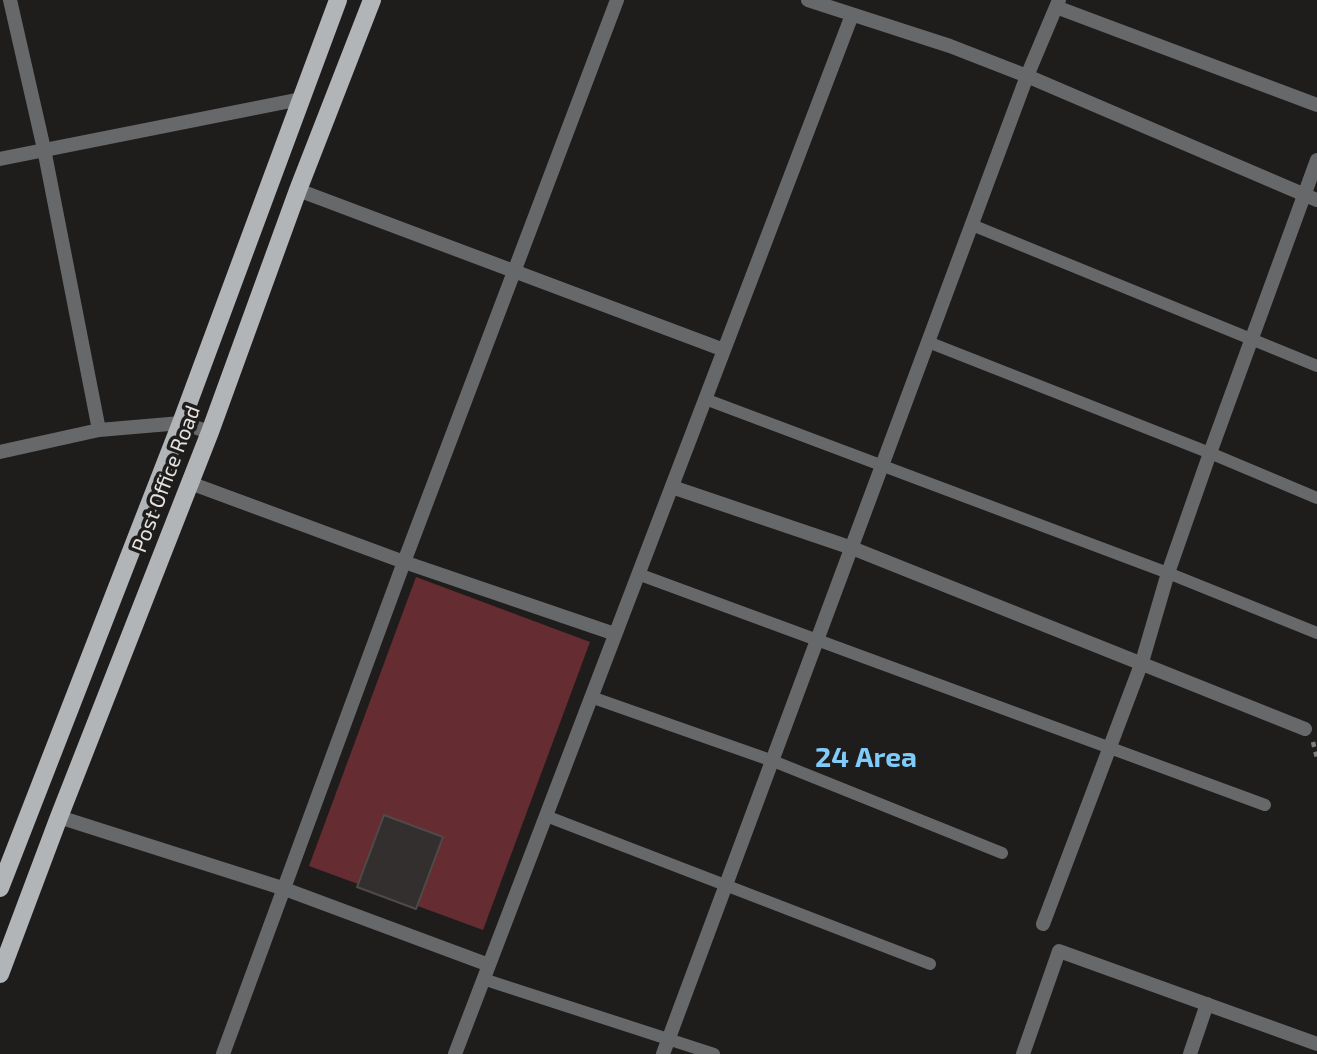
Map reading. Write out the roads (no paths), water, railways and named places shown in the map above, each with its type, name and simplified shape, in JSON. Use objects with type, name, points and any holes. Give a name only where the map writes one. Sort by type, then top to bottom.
[{"type":"main road","name":"Post Office Road","points":[[0,888],[181,423],[338,0]]},
{"type":"main road","name":"Post Office Road","points":[[0,974],[49,841],[210,432],[372,0]]},
{"type":"main road","points":[[22,832],[49,841]]},
{"type":"street","points":[[10,0],[44,149],[99,430]]},
{"type":"street","points":[[223,1054],[282,888],[617,0]]},
{"type":"street","points":[[808,0],[950,46],[1027,76],[1311,197]]},
{"type":"street","points":[[663,1054],[1027,76],[1057,4],[1317,105]]},
{"type":"street","points":[[455,1054],[852,15]]},
{"type":"street","points":[[0,159],[301,99]]},
{"type":"street","points":[[1043,924],[1142,662],[1168,573],[1210,453],[1252,340],[1311,197],[1317,160]]},
{"type":"street","points":[[299,190],[724,350]]},
{"type":"street","points":[[0,452],[99,430],[181,423],[210,432]]},
{"type":"street","points":[[190,483],[404,562],[615,634]]},
{"type":"street","points":[[671,487],[852,548],[1305,729]]},
{"type":"street","points":[[59,817],[282,888],[489,965]]},
{"type":"street","points":[[1023,1054],[1059,951],[1317,1044]]},
{"type":"street","points":[[1190,1054],[1207,1004]]},
{"type":"lane","points":[[972,225],[1317,366]]},
{"type":"lane","points":[[928,342],[1317,498]]},
{"type":"lane","points":[[705,399],[1168,573],[1317,633]]},
{"type":"lane","points":[[638,574],[1265,805]]},
{"type":"lane","points":[[591,697],[773,761],[1002,853]]},
{"type":"lane","points":[[546,816],[930,964]]},
{"type":"lane","points":[[483,979],[714,1054]]},
{"type":"district","name":"24 Area","points":[[866,758]]}]
